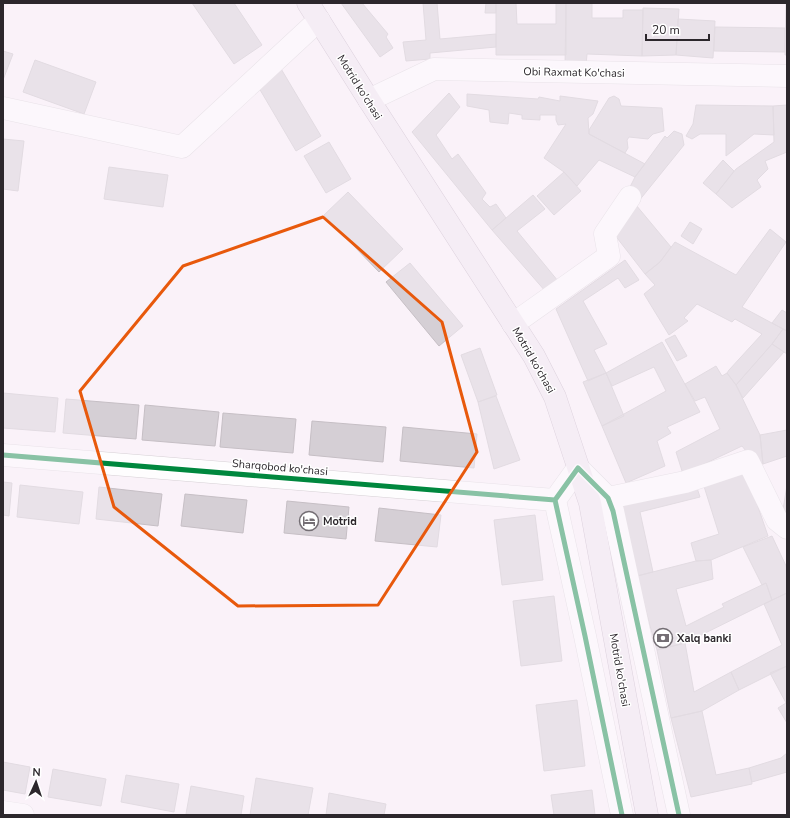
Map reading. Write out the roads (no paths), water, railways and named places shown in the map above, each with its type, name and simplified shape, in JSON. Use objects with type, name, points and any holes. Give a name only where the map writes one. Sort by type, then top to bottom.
[{"type":"main road","name":"Motrid ko'chasi","points":[[313,12],[534,356],[555,397],[578,468],[599,501],[647,815]]},
{"type":"street","points":[[3,108],[182,147],[313,12]]},
{"type":"street","name":"Obi Raxmat Ko'chasi","points":[[369,100],[434,69],[787,76]]},
{"type":"street","points":[[513,324],[609,256],[605,234],[630,197]]},
{"type":"street","name":"Sharqobod ko'chasi","points":[[3,455],[555,500]]},
{"type":"street","points":[[599,501],[686,482],[748,461],[777,520],[787,528]]},
{"type":"street","points":[[578,468],[555,500],[622,815]]},
{"type":"street","points":[[599,501],[613,511],[679,815]]},
{"type":"street","points":[[3,812],[23,815]]},
{"type":"place","name":"Motrid","points":[[309,521]]},
{"type":"place","name":"Xalq banki","points":[[663,638]]}]
